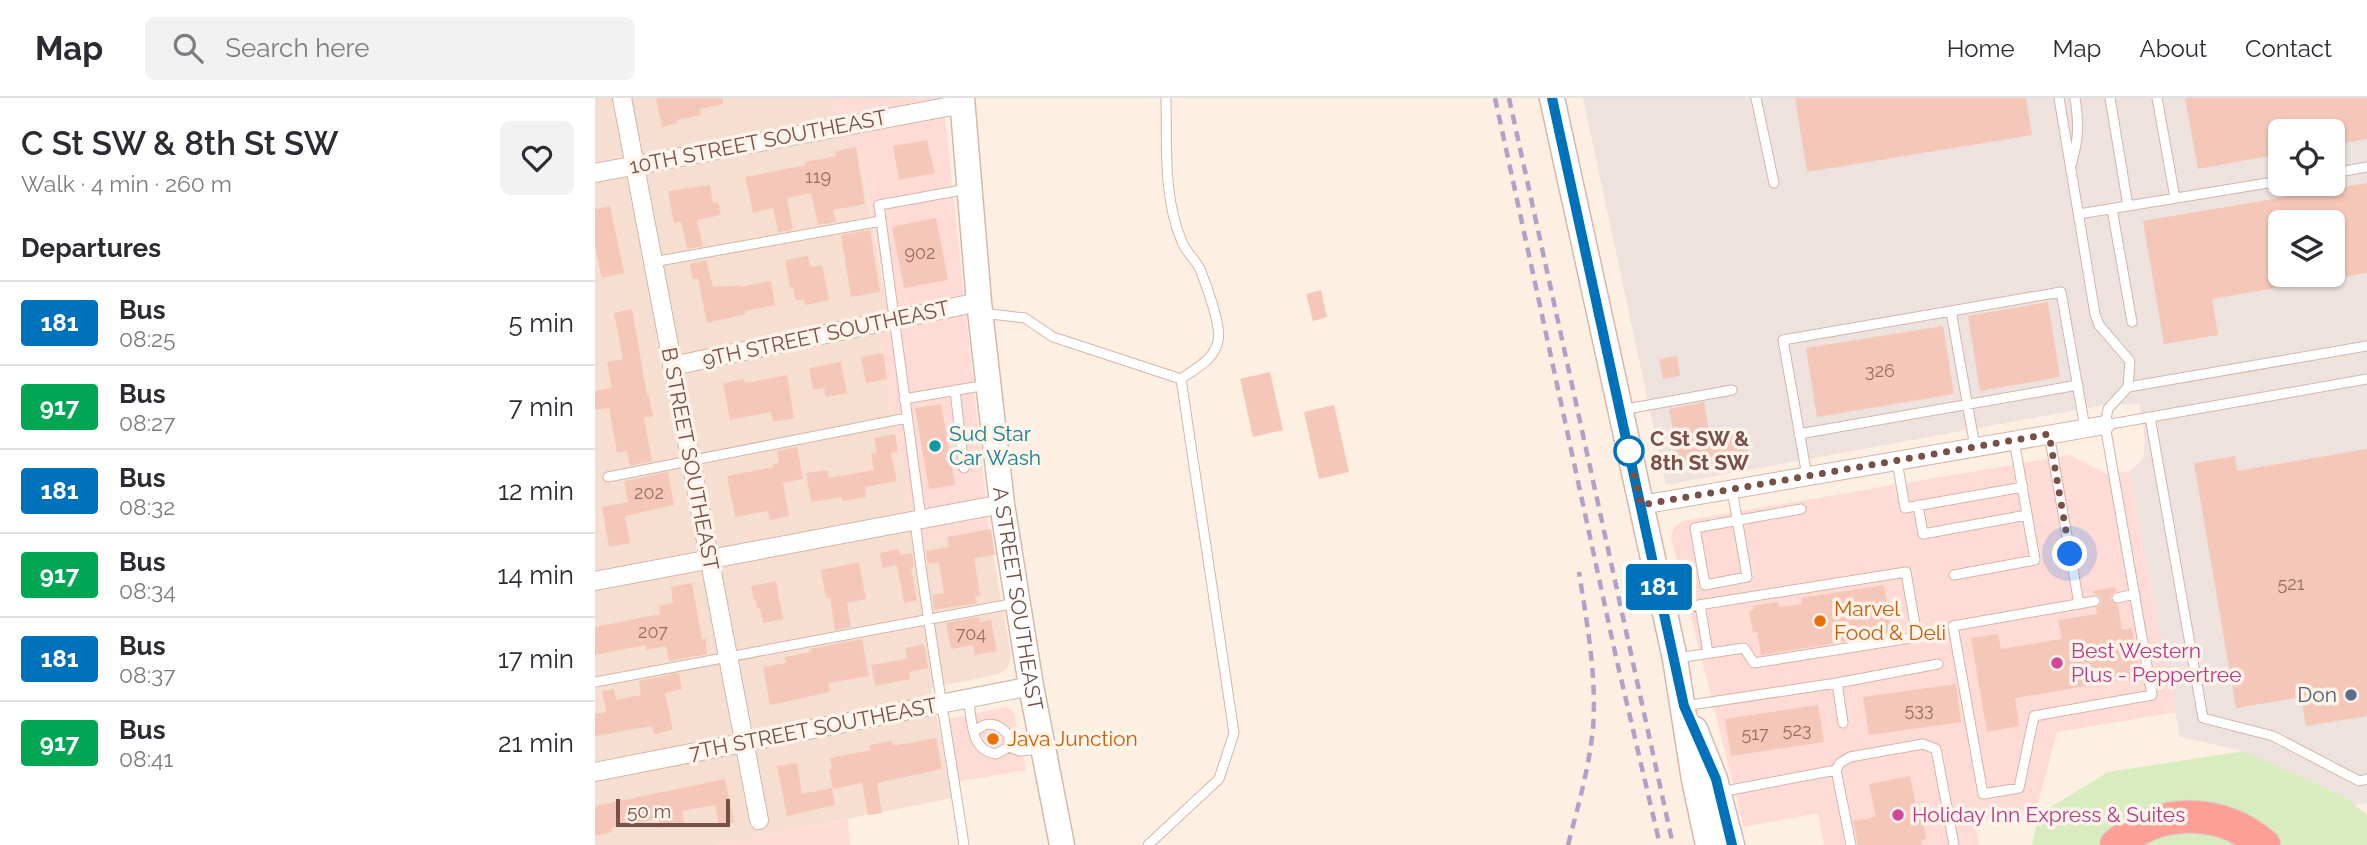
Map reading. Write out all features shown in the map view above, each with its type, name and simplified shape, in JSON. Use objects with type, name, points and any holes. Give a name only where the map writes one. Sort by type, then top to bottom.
[{"type":"highway","points":[[2116,845],[2141,828],[2160,821],[2199,817],[2242,828],[2264,845]]},
{"type":"main road","points":[[1552,98],[1675,659],[1694,780],[1708,845]]},
{"type":"main road","name":"A STREET SOUTHEAST","points":[[963,101],[980,308],[1002,504],[1031,686],[1062,845]]},
{"type":"main road","points":[[1684,706],[1706,754],[1732,845]]},
{"type":"street","name":"B STREET SOUTHEAST","points":[[622,98],[759,820]]},
{"type":"street","name":"10TH STREET SOUTHEAST","points":[[595,173],[963,101]]},
{"type":"street","name":"9TH STREET SOUTHEAST","points":[[672,366],[893,319],[980,308]]},
{"type":"street","points":[[1641,505],[2105,425]]},
{"type":"street","points":[[595,581],[1002,504]]},
{"type":"street","name":"7TH STREET SOUTHEAST","points":[[595,772],[1031,686]]},
{"type":"lane","points":[[1165,98],[1167,169],[1174,217],[1182,243],[1199,268],[1215,314],[1219,340],[1211,357],[1181,379]]},
{"type":"lane","points":[[1756,98],[1774,183]]},
{"type":"lane","points":[[2059,98],[2095,314],[2099,325],[2130,361],[2128,387],[2108,409],[2105,425],[2152,695],[2034,716],[2019,788],[1983,794],[1953,626],[2095,601]]},
{"type":"lane","points":[[2071,166],[2080,127],[2075,98]]},
{"type":"lane","points":[[2110,98],[2128,206]]},
{"type":"lane","points":[[2157,98],[2175,198]]},
{"type":"lane","points":[[2345,171],[2367,167]]},
{"type":"lane","points":[[2079,214],[2268,183]]},
{"type":"lane","points":[[964,845],[927,620],[907,418],[879,205],[970,188]]},
{"type":"lane","points":[[2112,209],[2132,322]]},
{"type":"lane","points":[[653,262],[881,221]]},
{"type":"lane","points":[[1807,476],[1783,340],[2061,292],[2085,428]]},
{"type":"lane","points":[[980,308],[1025,318],[1053,337],[1181,379]]},
{"type":"lane","points":[[1951,311],[1975,447]]},
{"type":"lane","points":[[2128,387],[2367,346]]},
{"type":"lane","points":[[1148,845],[1219,779],[1234,733],[1181,379]]},
{"type":"lane","points":[[2105,425],[2367,379]]},
{"type":"lane","points":[[904,399],[989,384]]},
{"type":"lane","points":[[1799,434],[2078,386]]},
{"type":"lane","points":[[955,390],[964,468]]},
{"type":"lane","points":[[1620,410],[1732,390]]},
{"type":"lane","points":[[2150,417],[2203,718],[2273,736],[2359,781],[2367,779]]},
{"type":"lane","points":[[608,477],[907,418]]},
{"type":"lane","points":[[2049,434],[2079,604]]},
{"type":"lane","points":[[1954,575],[2035,561],[2014,440]]},
{"type":"lane","points":[[1897,461],[1905,508],[2023,487]]},
{"type":"lane","points":[[1732,489],[1738,521],[1747,577],[1705,585],[1695,528],[1738,521],[1801,509]]},
{"type":"lane","points":[[1919,505],[1923,534],[2028,515]]},
{"type":"lane","points":[[1664,610],[1906,572],[1917,637],[1754,663],[1744,648],[1675,659]]},
{"type":"lane","points":[[2117,598],[2134,594]]},
{"type":"lane","points":[[595,682],[1017,602]]},
{"type":"lane","points":[[1700,605],[1708,653]]},
{"type":"lane","points":[[1684,706],[1837,683],[1938,664]]},
{"type":"lane","points":[[1837,683],[1843,723]]},
{"type":"lane","points":[[968,699],[975,741],[985,751],[996,754],[1009,747],[1020,751],[1043,749]]},
{"type":"lane","points":[[975,731],[981,725],[990,723],[1002,727],[1009,736],[1009,747]]},
{"type":"lane","points":[[1719,792],[1836,771],[1850,757],[1923,744],[1936,749],[1954,845]]},
{"type":"lane","points":[[1836,771],[1851,845]]},
{"type":"shaded area","points":[[595,98],[835,98],[843,143],[857,141],[888,310],[875,313],[916,541],[989,530],[1011,656],[1007,669],[999,674],[931,688],[952,798],[716,845],[595,845]]},
{"type":"shaded area","points":[[835,98],[943,98],[989,530],[916,541],[875,312],[888,309],[877,243],[857,142],[843,144]]},
{"type":"shaded area","points":[[1583,98],[2367,98],[2367,803],[2354,805],[2343,796],[2244,751],[2180,737],[2129,472],[2143,459],[2145,441],[2140,404],[2104,405],[1666,485]]},
{"type":"shaded area","points":[[2070,455],[2105,473],[2129,472],[2176,712],[2057,732],[2037,807],[1975,822],[1979,845],[1824,845],[1818,813],[1744,827],[1671,537],[1674,527],[1683,521]]},
{"type":"shaded area","points":[[1006,707],[1014,712],[1026,770],[949,783],[938,721]]},
{"type":"shaded area","points":[[848,819],[850,845],[716,845]]},
{"type":"green space","points":[[2244,751],[2343,796],[2367,815],[2367,845],[2032,845],[2038,815],[2108,772]]},
{"type":"building","points":[[656,98],[723,98],[723,104],[700,109],[701,115],[677,120],[678,123],[662,127]]},
{"type":"building","points":[[1795,98],[2026,98],[2032,135],[1807,172]]},
{"type":"building","points":[[2185,98],[2367,98],[2367,139],[2345,143],[2345,119],[2268,119],[2268,156],[2198,169]]},
{"type":"building","points":[[927,140],[935,173],[899,180],[893,146]]},
{"type":"building","points":[[856,147],[865,204],[833,210],[836,222],[818,225],[811,193],[787,198],[793,230],[778,232],[773,208],[753,213],[745,177],[806,165],[805,162],[836,156],[835,151]]},
{"type":"building","points":[[2367,183],[2367,273],[2345,277],[2345,210],[2268,210],[2268,287],[2281,287],[2212,299],[2218,335],[2164,344],[2143,221],[2290,196],[2345,196],[2345,187]]},
{"type":"building","points":[[710,185],[713,203],[718,202],[721,215],[697,220],[703,246],[687,249],[681,221],[674,223],[668,191]]},
{"type":"building","points":[[610,206],[624,273],[602,278],[595,247],[595,209]]},
{"type":"building","points":[[936,218],[948,280],[904,288],[892,227]]},
{"type":"building","points":[[870,230],[880,292],[851,297],[841,235]]},
{"type":"building","points":[[808,256],[810,267],[822,265],[829,300],[805,305],[804,299],[796,301],[793,287],[790,287],[785,260]]},
{"type":"building","points":[[706,260],[713,287],[740,287],[771,281],[775,305],[707,323],[698,278],[693,279],[690,264]]},
{"type":"building","points":[[1321,290],[1327,317],[1313,321],[1306,294]]},
{"type":"building","points":[[2048,302],[2060,377],[1980,391],[1968,316]]},
{"type":"building","points":[[632,309],[653,416],[644,418],[652,461],[630,466],[627,451],[617,453],[609,408],[595,410],[595,391],[612,388],[607,362],[623,359],[614,313]]},
{"type":"building","points":[[1943,326],[1954,394],[1817,417],[1806,348]]},
{"type":"building","points":[[883,353],[887,379],[866,383],[861,357]]},
{"type":"building","points":[[1677,356],[1680,376],[1663,379],[1659,359]]},
{"type":"building","points":[[841,362],[847,393],[826,397],[824,388],[813,390],[809,368]]},
{"type":"building","points":[[1270,372],[1283,430],[1253,437],[1240,379]]},
{"type":"building","points":[[787,375],[794,418],[773,422],[771,412],[730,420],[723,383],[744,379],[745,383]]},
{"type":"building","points":[[1704,402],[1710,436],[1732,433],[1734,446],[1746,444],[1748,457],[1704,465],[1703,460],[1676,464],[1669,409]]},
{"type":"building","name":"Sud Star Car Wash","points":[[941,404],[955,485],[929,489],[915,408]]},
{"type":"building","points":[[1334,405],[1349,472],[1319,479],[1304,412]]},
{"type":"building","points":[[895,434],[898,452],[891,453],[897,481],[865,487],[866,497],[842,501],[842,497],[811,502],[806,473],[827,470],[829,478],[874,470],[871,454],[877,453],[874,438]]},
{"type":"building","points":[[797,447],[803,479],[783,483],[789,516],[770,520],[768,511],[735,517],[727,476],[774,467],[773,464],[779,463],[777,451]]},
{"type":"building","points":[[2367,449],[2367,716],[2306,726],[2301,697],[2236,708],[2194,463],[2235,456],[2237,471]]},
{"type":"building","points":[[668,472],[674,505],[625,516],[630,543],[609,547],[602,507],[628,502],[624,481]]},
{"type":"building","points":[[991,529],[995,555],[974,558],[980,595],[975,596],[977,603],[934,610],[932,595],[944,593],[939,563],[928,564],[926,551],[949,547],[947,537]]},
{"type":"building","points":[[899,549],[900,555],[912,553],[914,567],[911,567],[917,601],[904,603],[897,565],[882,568],[880,553]]},
{"type":"building","points":[[859,562],[866,599],[847,603],[851,627],[835,630],[830,598],[826,598],[821,570]]},
{"type":"building","points":[[776,581],[783,619],[763,623],[751,586]]},
{"type":"building","points":[[692,583],[702,639],[706,639],[707,654],[669,661],[666,646],[646,650],[646,645],[595,655],[595,627],[660,614],[659,606],[673,603],[671,587]]},
{"type":"building","name":"Marvel Food & Deli","points":[[1884,585],[1892,634],[1761,655],[1757,632],[1753,633],[1749,611],[1754,610],[1753,606],[1778,602],[1779,607],[1802,604],[1801,598]]},
{"type":"building","name":"Best Western Plus - Peppertree","points":[[2115,587],[2116,591],[2110,600],[2118,605],[2122,630],[2132,628],[2140,677],[2015,698],[2019,726],[1987,732],[1971,638],[1998,634],[2001,649],[2062,639],[2058,620],[2097,614],[2096,608],[2102,600],[2093,591]]},
{"type":"building","points":[[979,617],[980,622],[991,620],[997,651],[975,655],[973,645],[951,649],[946,623]]},
{"type":"building","points":[[862,639],[869,676],[828,683],[830,692],[770,705],[763,667],[786,663],[785,657],[811,652],[810,649]]},
{"type":"building","points":[[924,644],[928,668],[909,672],[910,679],[875,686],[871,665],[907,659],[905,648]]},
{"type":"building","points":[[679,673],[682,689],[665,693],[673,730],[654,734],[652,726],[595,736],[595,714],[606,712],[602,691],[614,689],[616,700],[641,695],[639,681]]},
{"type":"building","points":[[1956,684],[1961,722],[1869,735],[1863,697]]},
{"type":"building","points":[[1818,705],[1824,742],[1731,756],[1725,719]]},
{"type":"building","points":[[936,738],[942,769],[877,783],[882,813],[868,815],[862,783],[833,789],[830,758],[871,750],[870,745],[892,741],[893,746]]},
{"type":"building","points":[[797,763],[802,794],[832,788],[835,805],[787,816],[777,766]]},
{"type":"building","name":"Holiday Inn Express & Suites","points":[[1910,776],[1917,810],[1921,809],[1926,839],[1921,840],[1922,845],[1858,845],[1853,821],[1876,817],[1869,784]]},
{"type":"building","points":[[725,779],[734,822],[719,825],[715,805],[682,811],[684,823],[660,828],[658,819],[611,828],[612,832],[595,836],[595,806]]},
{"type":"railway","points":[[1495,98],[1616,657],[1660,845]]},
{"type":"railway","points":[[1509,98],[1673,845]]},
{"type":"railway","points":[[1568,845],[1589,758],[1594,708],[1591,650],[1579,572]]},
{"type":"bus line","name":"181","points":[[1552,98],[1684,706],[1716,779],[1732,845]]},
{"type":"place","name":"Sud Star Car Wash","points":[[935,446]]},
{"type":"place","name":"C St SW & 8th St SW","points":[[1629,451]]},
{"type":"place","name":"Marvel Food & Deli","points":[[1820,621]]},
{"type":"place","name":"Best Western Plus - Peppertree","points":[[2057,663]]},
{"type":"place","name":"Don","points":[[2351,695]]},
{"type":"place","name":"Java Junction","points":[[993,739]]},
{"type":"place","name":"Holiday Inn Express & Suites","points":[[1898,815]]},
{"type":"route","points":[[1629,451],[1641,505],[2049,434],[2070,554]]}]
